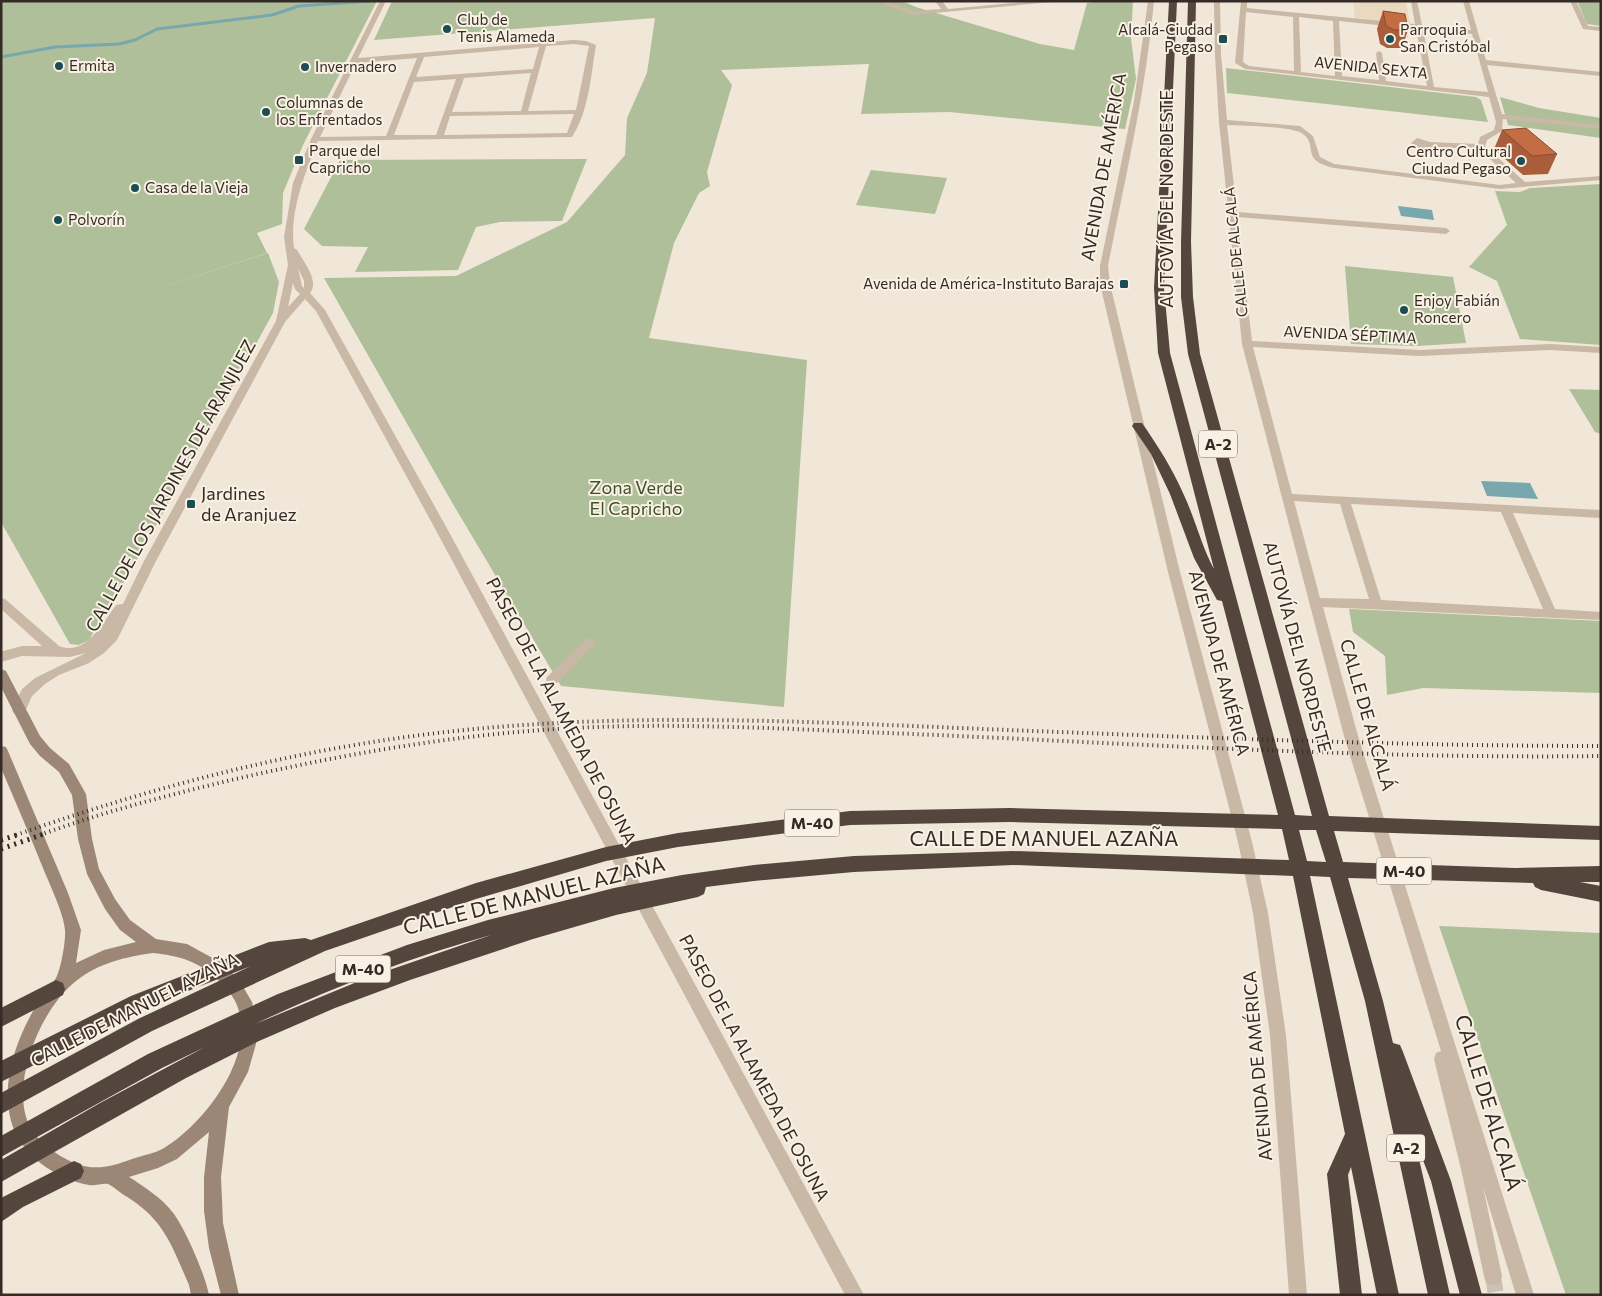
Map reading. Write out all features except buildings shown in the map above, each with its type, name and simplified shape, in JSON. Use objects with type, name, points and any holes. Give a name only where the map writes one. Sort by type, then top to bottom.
[{"type":"highway","name":"AUTOVÍA DEL NORDESTE","points":[[1173,1],[1159,288],[1164,353],[1266,732],[1296,855],[1356,1133],[1388,1295]]},
{"type":"highway","name":"AUTOVÍA DEL NORDESTE","points":[[1192,1],[1188,148],[1187,297],[1194,354],[1309,776],[1374,1001],[1439,1295]]},
{"type":"highway","points":[[1200,78],[1201,1]]},
{"type":"highway","points":[[1188,148],[1199,137]]},
{"type":"highway","points":[[1138,426],[1157,454],[1177,494],[1201,558],[1233,614]]},
{"type":"highway","name":"CALLE DE MANUEL AZAÑA","points":[[1,1104],[145,1025],[321,944],[476,891],[606,854],[678,840],[850,818],[1010,815],[1601,833]]},
{"type":"highway","name":"CALLE DE MANUEL AZAÑA","points":[[1,1147],[155,1061],[285,1000],[407,952],[488,928],[614,896],[682,883],[754,873],[854,864],[1013,858],[1515,876]]},
{"type":"highway","points":[[1,1172],[162,1079],[289,1018],[409,972],[490,945],[617,907],[682,893],[754,873]]},
{"type":"highway","name":"M-40","points":[[1515,876],[1601,874]]},
{"type":"highway","points":[[1515,876],[1601,894]]},
{"type":"highway","points":[[1,1072],[138,1002],[269,950],[321,944]]},
{"type":"highway","points":[[1,1018],[59,986]]},
{"type":"highway","points":[[1374,1001],[1441,1181],[1471,1295]]},
{"type":"highway","points":[[1351,1295],[1337,1174],[1356,1133]]},
{"type":"highway","points":[[1,1211],[16,1200],[74,1171]]},
{"type":"main road","points":[[1,674],[35,740],[64,768],[79,794],[85,839],[92,870],[110,904],[125,925],[153,946]]},
{"type":"main road","points":[[1,751],[61,893],[73,930],[68,964],[59,986],[24,1044],[14,1085],[16,1118],[27,1142],[47,1159],[74,1171],[91,1176],[110,1175],[167,1156],[191,1137],[221,1107],[239,1075],[251,1033],[244,1001],[228,976],[184,950],[153,946],[101,956],[59,986]]},
{"type":"main road","points":[[221,1107],[216,1140],[212,1201],[224,1272],[230,1295]]},
{"type":"main road","points":[[110,1175],[141,1195],[167,1218],[176,1232],[198,1284],[200,1295]]},
{"type":"street","name":"PASEO DE LA ALAMEDA DE OSUNA","points":[[383,1],[315,139],[297,183],[288,237],[298,287],[320,310],[438,522],[855,1295]]},
{"type":"street","points":[[879,1],[912,14],[1060,1]]},
{"type":"street","points":[[938,1],[946,11]]},
{"type":"street","name":"AVENIDA DE AMÉRICA","points":[[1151,1],[1149,31],[1145,46],[1136,110],[1104,266],[1105,284],[1198,668],[1248,856],[1267,948],[1277,1036],[1298,1295]]},
{"type":"street","name":"CALLE DE ALCALÁ","points":[[1217,1],[1218,55],[1223,122],[1247,344],[1351,736],[1524,1295]]},
{"type":"street","points":[[1244,1],[1242,10],[1474,32]]},
{"type":"street","points":[[1414,1],[1431,88]]},
{"type":"street","points":[[1466,1],[1500,122],[1498,131],[1483,139],[1481,147]]},
{"type":"street","points":[[1573,1],[1585,28],[1601,29]]},
{"type":"street","name":"AVENIDA SEXTA","points":[[1242,10],[1239,63],[1247,68],[1491,95]]},
{"type":"street","name":"AVENIDA DE AMÉRICA","points":[[1142,15],[1145,46]]},
{"type":"street","points":[[1296,15],[1298,74]]},
{"type":"street","points":[[1336,18],[1340,78]]},
{"type":"street","points":[[315,139],[569,135],[578,112],[593,46],[574,42],[353,61]]},
{"type":"street","points":[[524,113],[544,46]]},
{"type":"street","points":[[1379,53],[1382,83]]},
{"type":"street","points":[[389,138],[421,56]]},
{"type":"street","points":[[1483,62],[1601,74]]},
{"type":"street","points":[[412,80],[536,71]]},
{"type":"street","points":[[438,138],[461,76]]},
{"type":"street","points":[[447,114],[578,112]]},
{"type":"street","points":[[1498,116],[1601,127]]},
{"type":"street","points":[[1223,122],[1297,128],[1306,131],[1310,135],[1316,158],[1321,162],[1334,166],[1500,187],[1601,178]]},
{"type":"street","points":[[1430,144],[1481,147],[1522,184]]},
{"type":"street","points":[[1232,214],[1446,231]]},
{"type":"street","points":[[290,248],[296,255],[311,285],[306,294]]},
{"type":"street","name":"CALLE DE LOS JARDINES DE ARANJUEZ","points":[[281,321],[292,263]]},
{"type":"street","name":"CALLE DE LOS JARDINES DE ARANJUEZ","points":[[19,710],[27,693],[40,681],[55,672],[85,660],[100,650],[113,637],[144,573],[281,321],[306,294]]},
{"type":"street","name":"AVENIDA SÉPTIMA","points":[[1247,344],[1420,353],[1550,347],[1601,350]]},
{"type":"street","points":[[1287,497],[1601,514]]},
{"type":"street","points":[[1344,499],[1376,604]]},
{"type":"street","points":[[1505,508],[1551,613]]},
{"type":"street","points":[[1,657],[8,653],[33,650],[72,652],[85,649],[102,635],[144,573]]},
{"type":"street","points":[[1,602],[59,652]]},
{"type":"street","points":[[1314,602],[1601,616]]},
{"type":"street","points":[[552,680],[589,643]]},
{"type":"street","name":"CALLE DE ALCALÁ","points":[[1408,925],[1470,1168],[1493,1276]]},
{"type":"green space","points":[[1,1],[377,1],[303,145],[283,193],[282,224],[257,233],[267,253],[128,298],[268,253],[279,282],[273,313],[134,565],[89,640],[79,645],[70,644],[1,522]]},
{"type":"green space","name":"Zona Verde El Capricho","points":[[392,1],[902,1],[916,7],[1040,44],[1074,50],[1087,3],[1098,1],[1133,1],[1131,38],[1136,79],[1125,129],[949,112],[861,114],[869,64],[721,70],[732,85],[707,172],[710,186],[699,193],[674,243],[649,338],[807,360],[784,707],[561,686],[450,499],[324,278],[456,276],[567,222],[625,155],[627,118],[647,73],[655,18],[374,40]]},
{"type":"green space","points":[[1577,1],[1601,1],[1601,26],[1587,24]]},
{"type":"green space","points":[[1226,68],[1476,97],[1481,100],[1488,122],[1227,93]]},
{"type":"green space","points":[[1500,97],[1539,108],[1601,118],[1601,138],[1508,125]]},
{"type":"green space","points":[[587,159],[562,221],[500,222],[476,227],[458,270],[355,272],[368,247],[322,246],[304,229],[340,160]]},
{"type":"green space","points":[[871,170],[947,178],[935,214],[856,205]]},
{"type":"green space","points":[[1601,184],[1601,345],[1520,339],[1497,281],[1469,267],[1507,225],[1495,191],[1520,192],[1530,188]]},
{"type":"green space","name":"Enjoy Fabián Roncero","points":[[1345,266],[1453,277],[1466,343],[1417,346],[1351,344]]},
{"type":"green space","points":[[1569,389],[1601,390],[1601,434],[1595,432]]},
{"type":"green space","points":[[1349,609],[1601,621],[1601,693],[1423,688],[1387,695],[1385,656],[1353,632]]},
{"type":"green space","points":[[1439,926],[1601,933],[1601,1295],[1566,1295]]},
{"type":"shaded area","points":[[1353,1],[1406,1],[1410,23],[1355,18]]},
{"type":"water","points":[[1398,206],[1432,210],[1434,220],[1401,216]]},
{"type":"water","points":[[1481,481],[1530,483],[1538,499],[1487,496]]},
{"type":"waterway","points":[[1,57],[55,47],[119,44],[135,40],[157,29],[272,15],[299,6],[370,1]]},
{"type":"tunnel","points":[[1493,1276],[1496,1295]]},
{"type":"railway","points":[[16,835],[115,802],[266,762],[421,735],[561,723],[631,720],[772,721],[1292,740],[1601,746]]},
{"type":"railway","points":[[40,835],[154,800],[223,782],[310,763],[397,747],[485,735],[574,728],[616,726],[744,727],[1343,753],[1601,756]]},
{"type":"railway","points":[[1,840],[20,834]]},
{"type":"railway","points":[[1,849],[44,834]]},
{"type":"place","name":"Club de Tenis Alameda","points":[[447,29]]},
{"type":"place","name":"Alcalá-Ciudad Pegaso","points":[[1223,39]]},
{"type":"place","name":"Parroquia San Cristóbal","points":[[1390,39]]},
{"type":"place","name":"Ermita","points":[[59,66]]},
{"type":"place","name":"Invernadero","points":[[305,67]]},
{"type":"place","name":"Columnas de los Enfrentados","points":[[266,112]]},
{"type":"place","name":"Parque del Capricho","points":[[299,160]]},
{"type":"place","name":"Centro Cultural Ciudad Pegaso","points":[[1521,161]]},
{"type":"place","name":"Casa de la Vieja","points":[[135,188]]},
{"type":"place","name":"Polvorín","points":[[58,220]]},
{"type":"place","name":"Avenida de América-Instituto Barajas","points":[[1124,284]]},
{"type":"place","name":"Enjoy Fabián Roncero","points":[[1404,310]]},
{"type":"place","name":"Jardines de Aranjuez","points":[[191,504]]}]
